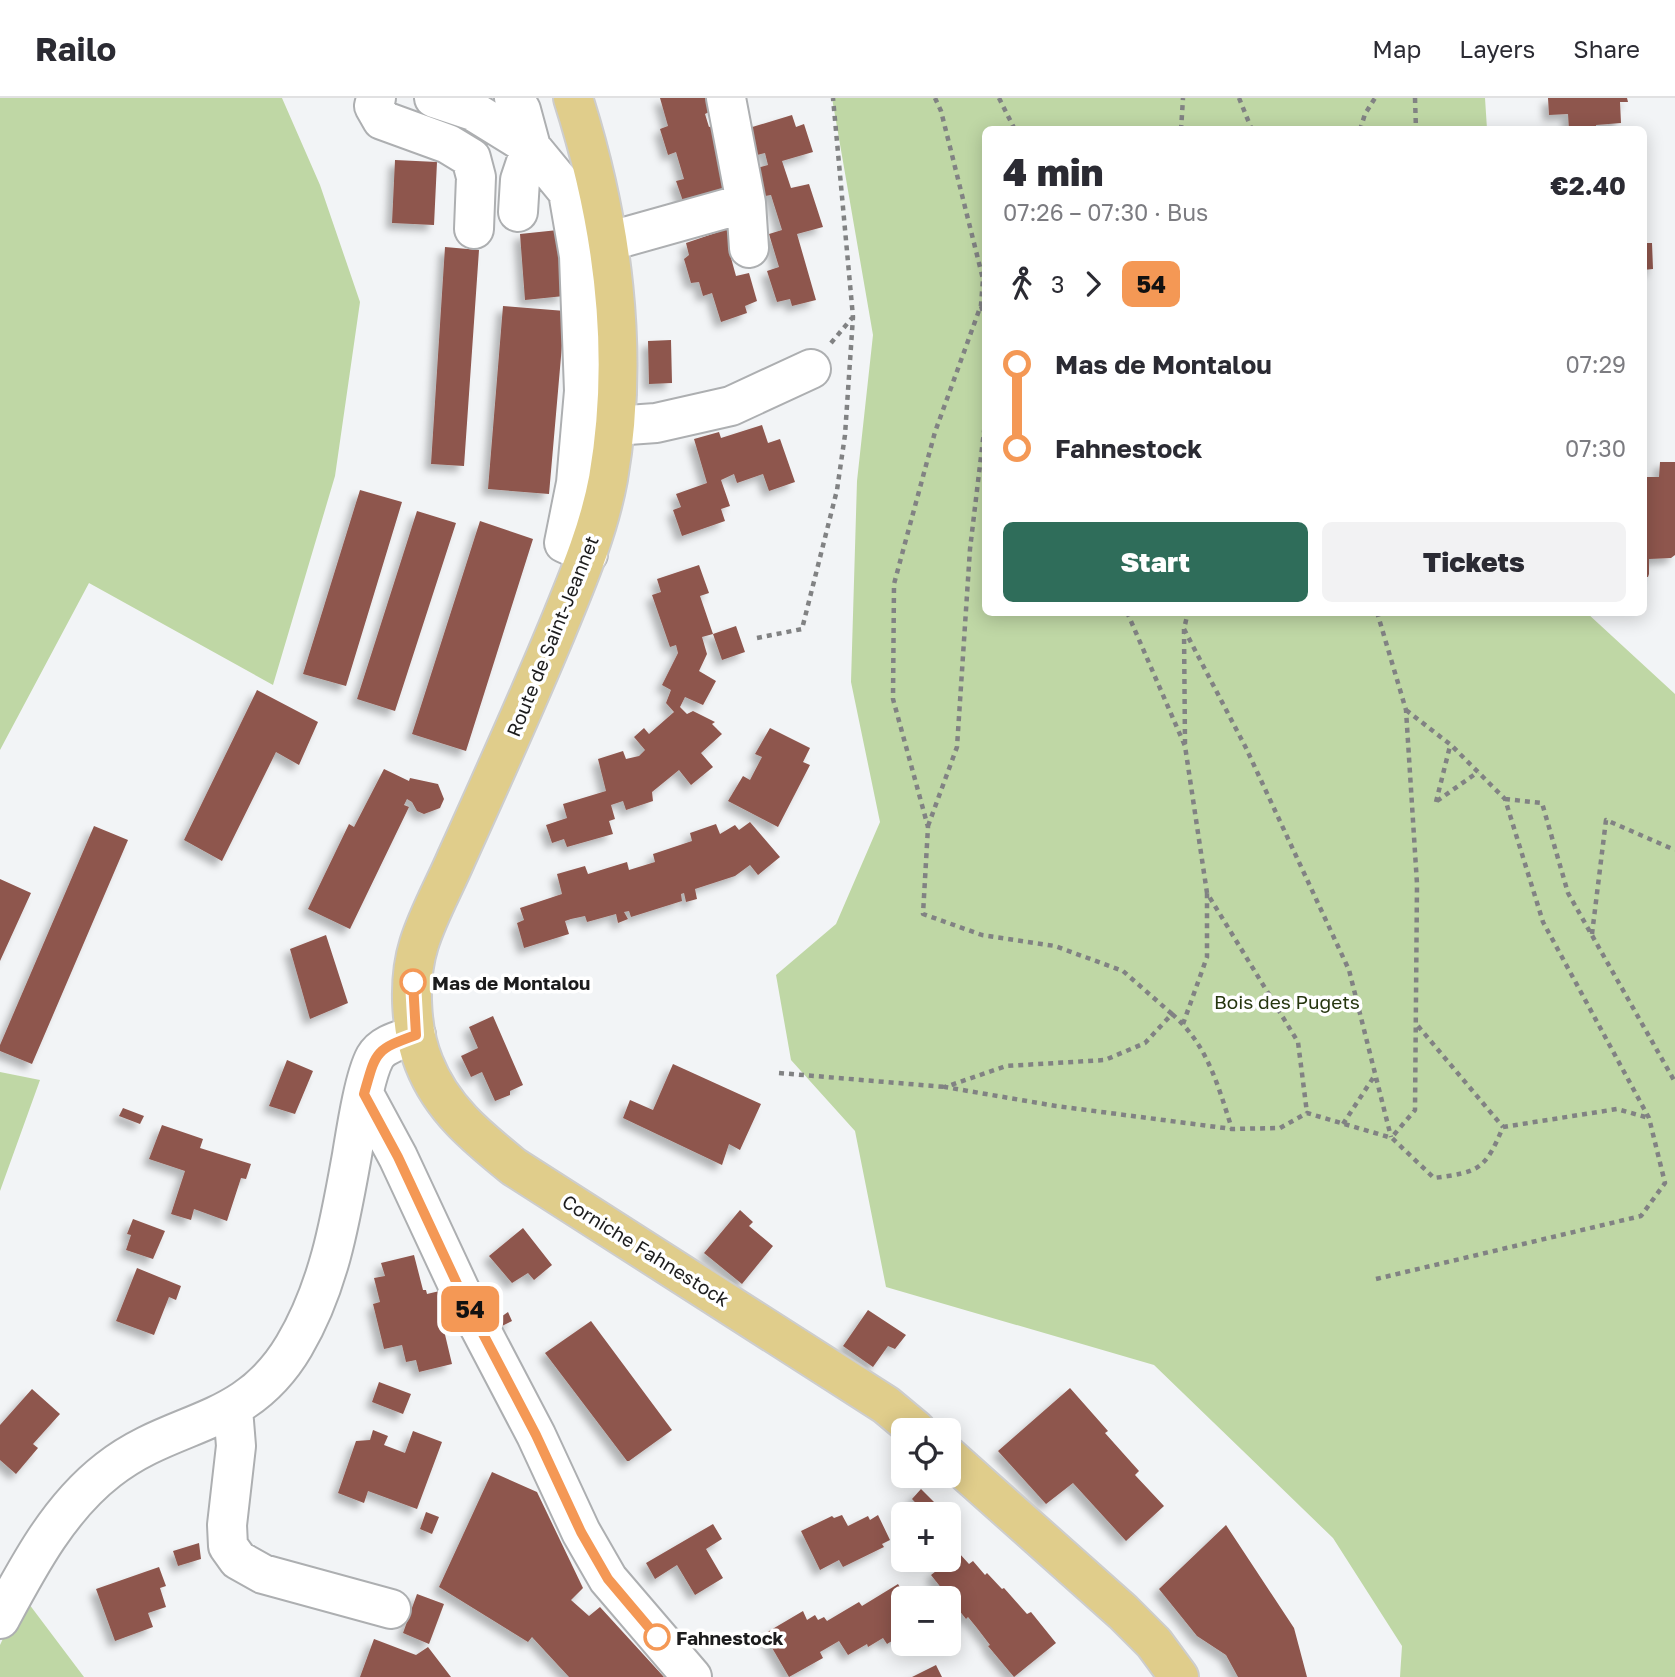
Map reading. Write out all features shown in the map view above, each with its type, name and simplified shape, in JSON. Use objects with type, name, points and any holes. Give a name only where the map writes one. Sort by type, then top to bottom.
[{"type":"main road","name":"Route de Saint-Jeannet","points":[[416,1035],[413,982],[419,944],[508,746],[588,554],[607,481],[617,386],[616,325],[598,187],[573,98]]},
{"type":"main road","name":"Corniche Fahnestock","points":[[416,1035],[424,1063],[461,1123],[513,1167],[863,1390],[902,1418]]},
{"type":"main road","points":[[961,1468],[1123,1612],[1154,1643],[1179,1677]]},
{"type":"street","points":[[376,98],[374,106],[382,120],[448,144],[471,158],[476,177],[474,229]]},
{"type":"street","points":[[434,98],[473,111],[531,147],[568,192],[579,256],[584,391],[576,483],[564,543],[588,554]]},
{"type":"street","points":[[514,98],[521,110],[531,147],[520,180],[518,212]]},
{"type":"street","points":[[726,98],[746,203],[749,248]]},
{"type":"street","points":[[607,242],[746,203]]},
{"type":"street","points":[[614,426],[656,423],[731,405],[811,369]]},
{"type":"street","points":[[0,1619],[30,1564],[71,1504],[108,1469],[146,1446],[233,1409],[256,1393],[277,1372],[315,1306],[339,1230],[364,1094],[374,1061],[380,1052],[391,1044],[416,1035]]},
{"type":"street","points":[[364,1094],[398,1157],[460,1290],[536,1435],[581,1532],[608,1579],[692,1677]]},
{"type":"street","points":[[233,1409],[236,1446],[227,1525],[228,1546],[238,1560],[263,1574],[391,1609]]},
{"type":"path","points":[[757,638],[802,629],[837,490],[845,435],[853,317],[833,98]]},
{"type":"path","points":[[935,98],[941,111],[982,275]]},
{"type":"path","points":[[999,98],[1013,126]]},
{"type":"path","points":[[1181,126],[1183,98]]},
{"type":"path","points":[[1239,98],[1250,126]]},
{"type":"path","points":[[1361,126],[1375,98]]},
{"type":"path","points":[[1415,98],[1416,126]]},
{"type":"path","points":[[928,827],[893,699],[894,584],[936,432],[981,305],[982,292]]},
{"type":"path","points":[[982,448],[970,549],[957,747],[928,827],[923,914],[982,935],[1055,946],[1123,971],[1183,1024],[1210,1062],[1233,1129]]},
{"type":"path","points":[[1130,616],[1185,746]]},
{"type":"path","points":[[1183,1024],[1207,957],[1207,892],[1185,746],[1184,629],[1187,616]]},
{"type":"path","points":[[1377,616],[1406,710],[1417,884],[1415,1110],[1392,1138]]},
{"type":"path","points":[[1184,629],[1246,748],[1349,970],[1392,1138]]},
{"type":"path","points":[[1376,1279],[1641,1216],[1665,1183],[1649,1118],[1544,922],[1505,799],[1451,745],[1406,710]]},
{"type":"path","points":[[1451,745],[1436,802],[1478,771]]},
{"type":"path","points":[[1505,799],[1542,803],[1569,893],[1675,1082]]},
{"type":"path","points":[[1592,935],[1606,820],[1675,850]]},
{"type":"path","points":[[1207,892],[1298,1042],[1307,1113]]},
{"type":"path","points":[[945,1087],[1006,1066],[1105,1060],[1145,1043],[1172,1014]]},
{"type":"path","points":[[1417,1024],[1503,1127]]},
{"type":"path","points":[[779,1073],[945,1087],[1056,1106],[1233,1129],[1280,1128],[1307,1113],[1392,1138],[1434,1178],[1470,1173],[1491,1156],[1503,1127]]},
{"type":"path","points":[[1343,1124],[1376,1075]]},
{"type":"path","points":[[1503,1127],[1617,1109],[1649,1118]]},
{"type":"green space","points":[[0,98],[282,98],[320,185],[360,302],[335,476],[273,685],[89,583],[0,750]]},
{"type":"green space","name":"Bois des Pugets","points":[[832,98],[1485,98],[1487,126],[982,126],[982,616],[1590,616],[1675,694],[1675,1677],[1400,1677],[1402,1646],[1333,1538],[1154,1365],[886,1287],[855,1131],[791,1060],[776,975],[836,924],[880,822],[851,682],[857,481],[873,335]]},
{"type":"green space","points":[[0,1072],[40,1080],[0,1191]]},
{"type":"green space","points":[[23,1596],[84,1677],[0,1677],[0,1645]]},
{"type":"building","points":[[660,98],[708,98],[713,110],[705,114],[709,127],[715,125],[728,193],[685,207],[676,181],[684,179],[676,152],[668,155],[660,129],[668,126]]},
{"type":"building","points":[[1548,98],[1627,98],[1628,102],[1620,102],[1621,123],[1569,126],[1568,114],[1549,115]]},
{"type":"building","points":[[792,115],[796,127],[804,124],[813,152],[782,161],[791,188],[809,184],[823,227],[797,234],[816,300],[792,306],[790,299],[777,302],[767,271],[779,267],[769,234],[782,230],[771,195],[765,196],[757,168],[768,165],[765,153],[757,155],[749,128]]},
{"type":"building","points":[[395,160],[437,162],[434,225],[392,223]]},
{"type":"building","points":[[730,228],[737,256],[731,258],[736,276],[749,273],[757,301],[745,306],[747,313],[721,322],[712,293],[703,296],[699,282],[691,283],[684,259],[689,255],[686,243]]},
{"type":"building","points":[[558,230],[564,296],[525,300],[520,234]]},
{"type":"building","points":[[1647,243],[1652,243],[1653,269],[1647,270]]},
{"type":"building","points":[[445,247],[479,250],[464,466],[431,464]]},
{"type":"building","points":[[503,306],[565,311],[549,494],[488,489]]},
{"type":"building","points":[[671,340],[672,383],[649,384],[648,341]]},
{"type":"building","points":[[762,425],[768,443],[780,439],[795,482],[769,491],[763,474],[737,483],[734,474],[721,480],[730,506],[721,509],[725,521],[682,536],[673,510],[681,507],[676,494],[707,483],[694,439],[719,432],[721,438]]},
{"type":"building","points":[[1660,462],[1675,462],[1675,555],[1671,558],[1649,559],[1647,577],[1647,477],[1659,477]]},
{"type":"building","points":[[360,490],[402,502],[346,686],[303,674]]},
{"type":"building","points":[[417,511],[456,523],[395,711],[357,699]]},
{"type":"building","points":[[480,521],[533,539],[466,751],[412,734]]},
{"type":"building","points":[[699,565],[709,593],[700,596],[713,634],[702,637],[707,654],[699,671],[716,681],[703,705],[685,697],[680,707],[687,714],[693,711],[715,722],[712,724],[722,734],[701,753],[713,767],[691,785],[679,770],[652,792],[653,801],[626,810],[623,801],[611,805],[615,819],[609,821],[613,834],[567,847],[564,839],[552,843],[546,825],[567,818],[563,804],[606,791],[598,759],[623,751],[626,759],[639,756],[645,750],[634,737],[644,728],[649,734],[674,712],[666,703],[671,690],[662,685],[678,653],[676,645],[670,647],[652,595],[661,592],[657,579]]},
{"type":"building","points":[[736,626],[745,652],[722,660],[713,634]]},
{"type":"building","points":[[257,690],[318,722],[299,765],[276,752],[222,861],[184,840]]},
{"type":"building","points":[[770,728],[810,748],[803,762],[810,765],[778,827],[728,801],[743,776],[750,780],[762,757],[755,754]]},
{"type":"building","points":[[384,769],[409,781],[410,778],[438,784],[444,799],[440,808],[424,814],[417,811],[407,799],[404,805],[409,807],[350,929],[308,909],[349,824],[354,827]]},
{"type":"building","points":[[750,822],[780,857],[758,875],[750,865],[735,876],[695,889],[697,899],[686,902],[684,893],[681,894],[682,901],[631,917],[629,911],[624,912],[628,919],[618,923],[616,914],[587,922],[585,916],[571,919],[565,921],[569,934],[524,948],[517,923],[524,920],[520,908],[562,894],[557,874],[585,866],[588,874],[627,862],[629,870],[655,862],[653,854],[692,841],[690,833],[716,824],[720,834],[735,825],[739,830]]},
{"type":"building","points":[[94,826],[128,840],[32,1064],[0,1051],[0,1045]]},
{"type":"building","points":[[0,879],[31,893],[0,961]]},
{"type":"building","points":[[326,935],[348,1003],[310,1019],[290,949]]},
{"type":"building","points":[[493,1016],[523,1085],[510,1091],[510,1095],[495,1101],[482,1072],[471,1077],[461,1056],[478,1048],[469,1027]]},
{"type":"building","points":[[287,1060],[313,1071],[295,1114],[269,1106]]},
{"type":"building","points":[[673,1064],[761,1104],[740,1150],[729,1144],[722,1165],[623,1118],[630,1100],[653,1110]]},
{"type":"building","points":[[123,1108],[144,1116],[140,1124],[119,1116]]},
{"type":"building","points":[[162,1125],[203,1139],[200,1148],[251,1164],[246,1179],[241,1178],[227,1221],[194,1209],[191,1220],[171,1214],[185,1171],[149,1159]]},
{"type":"building","points":[[740,1210],[753,1222],[749,1226],[773,1246],[742,1284],[704,1253]]},
{"type":"building","points":[[133,1219],[165,1231],[153,1259],[126,1250],[131,1235],[127,1234]]},
{"type":"building","points":[[523,1228],[552,1265],[534,1280],[528,1273],[512,1283],[489,1256]]},
{"type":"building","points":[[414,1255],[423,1290],[426,1290],[427,1294],[448,1289],[454,1318],[442,1322],[452,1364],[419,1372],[416,1360],[406,1362],[402,1345],[384,1349],[373,1304],[380,1302],[374,1278],[385,1276],[381,1263]]},
{"type":"building","points":[[137,1268],[181,1286],[176,1300],[169,1297],[154,1335],[116,1321]]},
{"type":"building","points":[[868,1310],[906,1335],[895,1349],[888,1346],[873,1367],[843,1346]]},
{"type":"building","points":[[508,1312],[512,1321],[502,1326],[498,1319]]},
{"type":"building","points":[[591,1321],[672,1430],[629,1461],[545,1353]]},
{"type":"building","points":[[379,1382],[411,1394],[403,1414],[372,1402]]},
{"type":"building","points":[[1070,1388],[1139,1471],[1135,1475],[1164,1506],[1126,1541],[1073,1483],[1046,1504],[998,1451]]},
{"type":"building","points":[[32,1389],[60,1414],[33,1444],[38,1448],[16,1474],[0,1460],[0,1425]]},
{"type":"building","points":[[373,1430],[388,1436],[384,1445],[405,1453],[413,1431],[442,1442],[417,1509],[368,1491],[364,1503],[338,1493],[356,1441],[370,1440]]},
{"type":"building","points":[[492,1472],[537,1492],[583,1588],[571,1600],[589,1616],[600,1607],[664,1677],[569,1677],[532,1637],[528,1642],[439,1587]]},
{"type":"building","points":[[921,1489],[934,1502],[915,1502],[912,1499]]},
{"type":"building","points":[[426,1512],[439,1517],[432,1534],[420,1529]]},
{"type":"building","points":[[842,1515],[848,1526],[868,1516],[870,1520],[878,1515],[890,1540],[882,1544],[884,1547],[843,1567],[839,1560],[820,1570],[801,1531],[832,1516],[834,1518]]},
{"type":"building","points":[[713,1524],[722,1539],[706,1549],[723,1578],[695,1595],[677,1565],[655,1579],[646,1563]]},
{"type":"building","points":[[1226,1525],[1294,1628],[1307,1677],[1238,1677],[1226,1655],[1197,1636],[1159,1589]]},
{"type":"building","points":[[199,1543],[201,1559],[178,1566],[173,1551]]},
{"type":"building","points":[[961,1555],[969,1564],[973,1561],[985,1575],[987,1573],[1004,1588],[1027,1614],[1031,1612],[1056,1643],[1014,1677],[968,1617],[966,1619],[961,1613],[961,1586],[940,1586],[931,1575],[935,1572],[961,1572]]},
{"type":"building","points":[[159,1567],[166,1586],[160,1588],[166,1607],[148,1613],[153,1627],[115,1641],[96,1589]]},
{"type":"building","points":[[891,1588],[891,1642],[887,1644],[883,1638],[848,1655],[839,1641],[820,1652],[823,1658],[789,1677],[764,1634],[803,1611],[807,1620],[815,1615],[818,1620],[824,1617],[827,1621],[859,1602],[862,1606]]},
{"type":"building","points":[[417,1594],[444,1604],[429,1644],[403,1633]]},
{"type":"building","points":[[374,1639],[416,1655],[428,1647],[451,1677],[360,1677]]},
{"type":"building","points":[[936,1665],[942,1677],[912,1677]]},
{"type":"bus line","name":"54","points":[[413,982],[416,1035],[391,1044],[376,1056],[364,1094],[398,1157],[460,1290],[536,1435],[581,1532],[608,1579],[657,1637]]},
{"type":"place","name":"Mas de Montalou","points":[[413,982]]},
{"type":"place","name":"Fahnestock","points":[[657,1637]]}]
